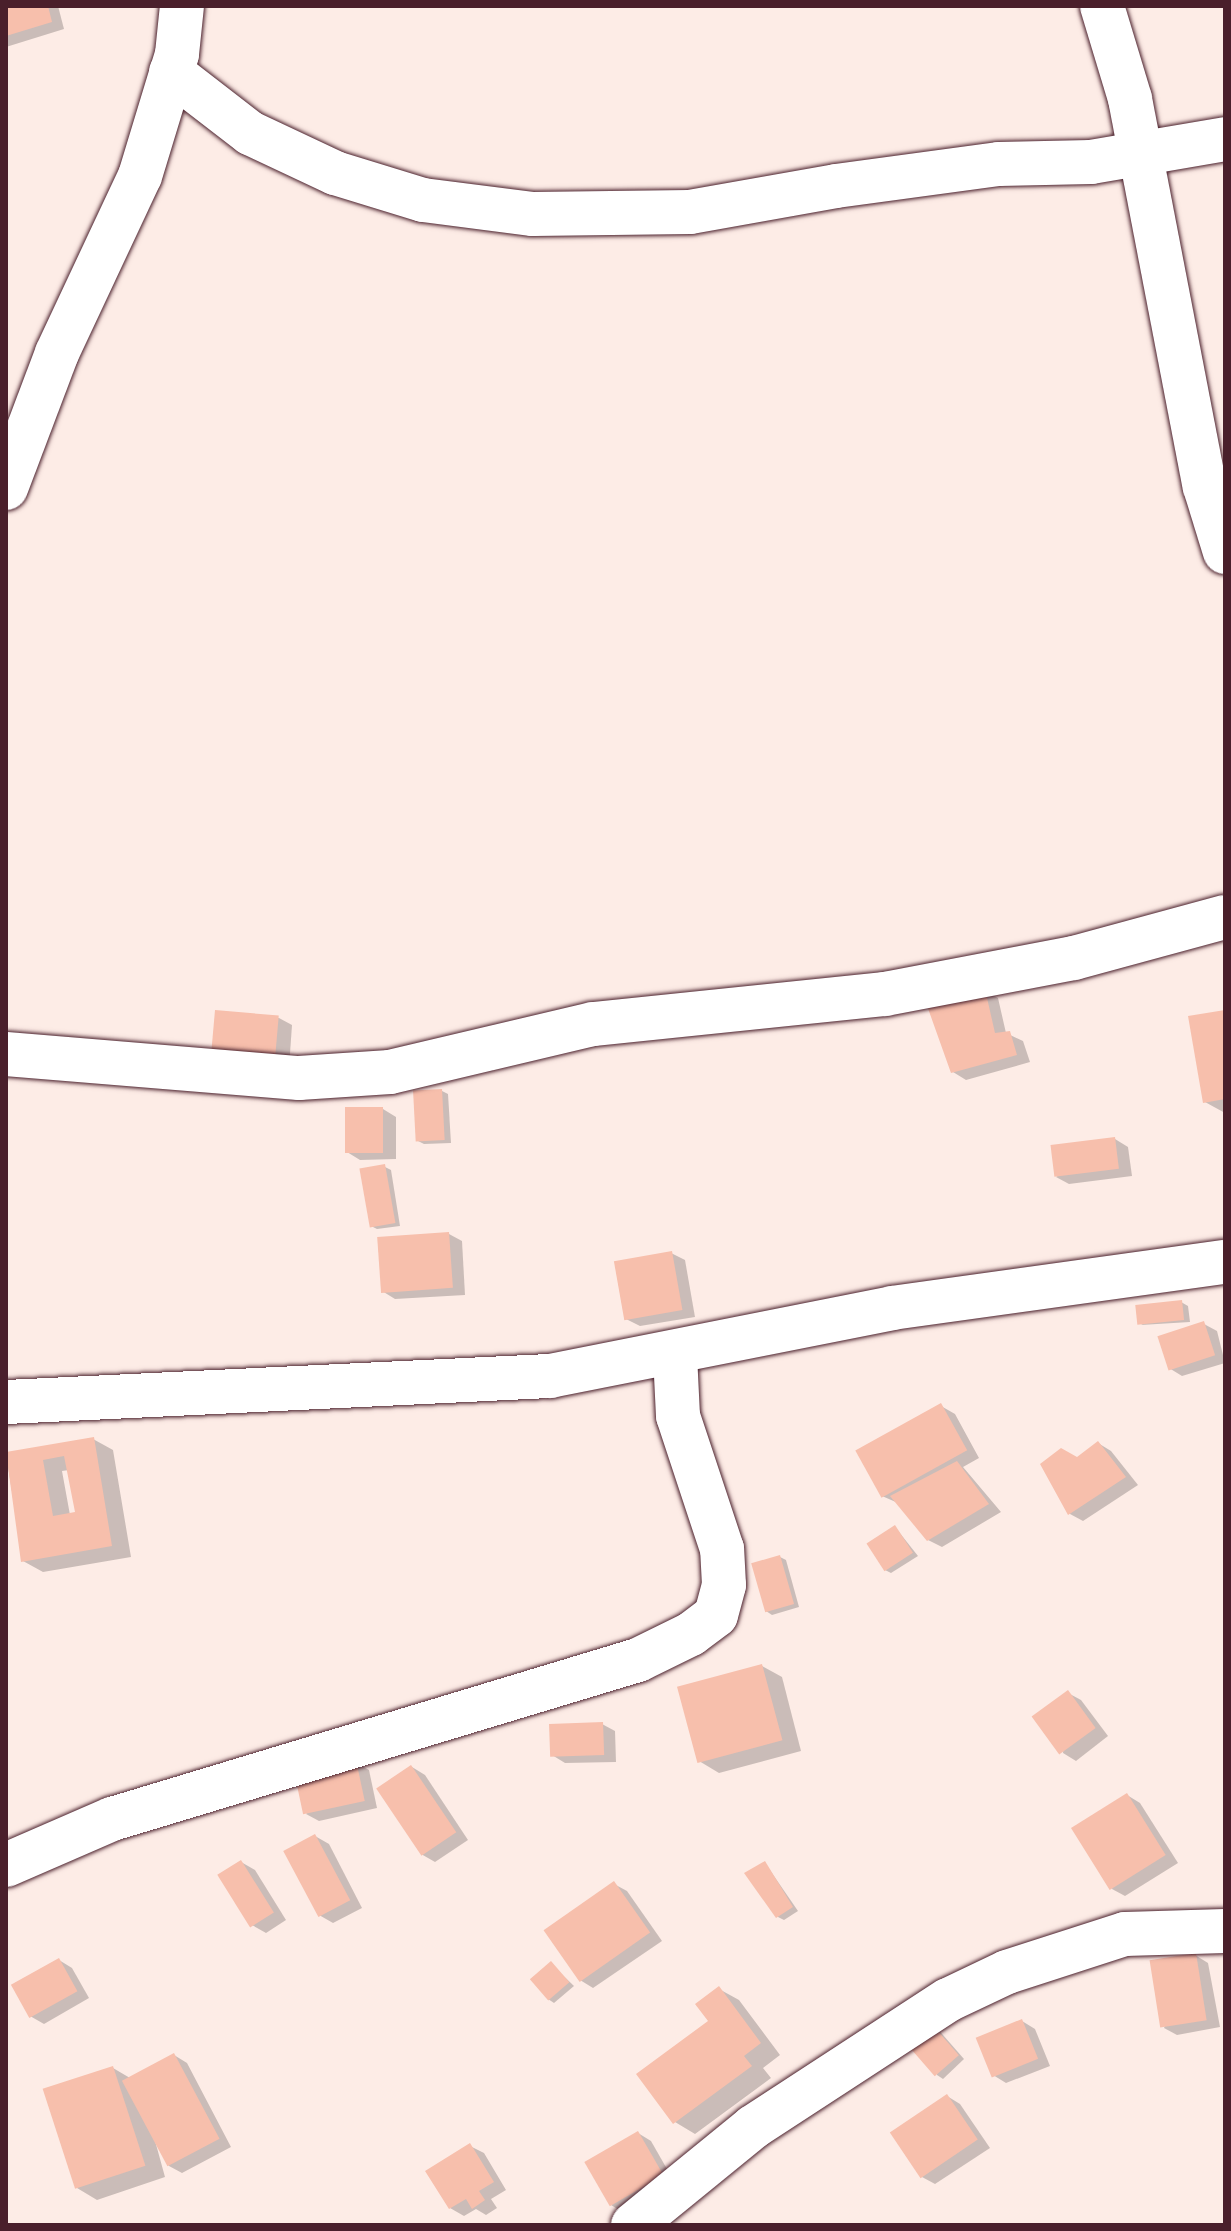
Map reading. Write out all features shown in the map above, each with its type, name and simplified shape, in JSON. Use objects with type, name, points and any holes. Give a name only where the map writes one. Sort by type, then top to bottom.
[{"type":"street","points":[[6,488],[57,353],[140,176],[171,72],[182,6]]},
{"type":"street","points":[[1102,6],[1130,99],[1205,487],[1225,552]]},
{"type":"street","points":[[171,72],[250,133],[335,173],[423,200],[533,214],[690,212],[999,164],[1091,162],[1225,139]]},
{"type":"street","points":[[6,1054],[299,1078],[390,1072],[593,1024],[885,994],[1074,958],[1225,917]]},
{"type":"street","points":[[6,1402],[550,1376],[675,1354],[892,1308],[1225,1262]]},
{"type":"street","points":[[6,1865],[112,1819],[638,1660],[691,1634],[716,1615],[724,1585],[722,1549],[678,1416],[675,1354]]},
{"type":"street","points":[[633,2225],[753,2127],[948,2000],[1007,1972],[1125,1934],[1225,1931]]},
{"type":"building","points":[[6,6],[48,6],[52,22],[6,36]]},
{"type":"building","points":[[985,989],[995,1033],[1010,1031],[1017,1055],[951,1073],[925,1000]]},
{"type":"building","points":[[215,1010],[279,1016],[275,1062],[211,1057]]},
{"type":"building","points":[[1225,1010],[1225,1099],[1203,1103],[1188,1016]]},
{"type":"building","points":[[442,1089],[445,1140],[416,1141],[413,1091]]},
{"type":"building","points":[[345,1107],[383,1107],[383,1153],[345,1153]]},
{"type":"building","points":[[1115,1137],[1119,1169],[1054,1177],[1050,1145]]},
{"type":"building","points":[[385,1164],[395,1223],[370,1228],[359,1169]]},
{"type":"building","points":[[449,1232],[453,1288],[381,1293],[377,1237]]},
{"type":"building","points":[[672,1251],[682,1310],[624,1320],[614,1261]]},
{"type":"building","points":[[1182,1300],[1184,1320],[1137,1325],[1135,1305]]},
{"type":"building","points":[[1204,1321],[1215,1355],[1169,1370],[1157,1336]]},
{"type":"building","points":[[941,1403],[967,1450],[881,1498],[855,1451]]},
{"type":"building","points":[[94,1437],[112,1546],[21,1562],[6,1452]],"holes":[[[64,1456],[75,1512],[53,1516],[43,1460]]]},
{"type":"building","points":[[1098,1441],[1126,1477],[1068,1515],[1040,1464],[1061,1448],[1077,1457]]},
{"type":"building","points":[[957,1461],[989,1504],[927,1541],[890,1496]]},
{"type":"building","points":[[895,1525],[913,1553],[884,1571],[866,1544]]},
{"type":"building","points":[[780,1555],[794,1604],[765,1612],[751,1563]]},
{"type":"building","points":[[762,1664],[782,1740],[697,1763],[677,1687]]},
{"type":"building","points":[[1068,1690],[1096,1728],[1059,1754],[1032,1716]]},
{"type":"building","points":[[603,1722],[604,1755],[550,1757],[549,1724]]},
{"type":"building","points":[[356,1760],[365,1801],[303,1814],[294,1773]]},
{"type":"building","points":[[411,1765],[456,1832],[421,1856],[376,1788]]},
{"type":"building","points":[[1127,1793],[1166,1855],[1110,1890],[1071,1828]]},
{"type":"building","points":[[315,1834],[350,1900],[318,1917],[283,1851]]},
{"type":"building","points":[[241,1860],[274,1913],[250,1927],[217,1875]]},
{"type":"building","points":[[765,1861],[793,1907],[776,1918],[744,1873]]},
{"type":"building","points":[[614,1881],[650,1933],[580,1982],[544,1930]]},
{"type":"building","points":[[1196,1953],[1207,2020],[1160,2028],[1150,1960]]},
{"type":"building","points":[[59,1958],[77,1991],[29,2018],[11,1985]]},
{"type":"building","points":[[551,1961],[569,1982],[548,2001],[530,1979]]},
{"type":"building","points":[[719,1986],[761,2043],[744,2056],[752,2066],[673,2124],[636,2074],[708,2021],[695,2004]]},
{"type":"building","points":[[1022,2019],[1038,2059],[992,2078],[976,2038]]},
{"type":"building","points":[[930,2022],[959,2055],[935,2076],[906,2043]]},
{"type":"building","points":[[174,2053],[220,2139],[167,2166],[122,2081]]},
{"type":"building","points":[[113,2066],[145,2166],[75,2189],[43,2089]]},
{"type":"building","points":[[947,2094],[978,2140],[921,2178],[890,2133]]},
{"type":"building","points":[[638,2131],[663,2175],[610,2206],[584,2162]]},
{"type":"building","points":[[470,2143],[494,2182],[479,2191],[485,2200],[472,2209],[466,2199],[449,2209],[425,2171]]}]
